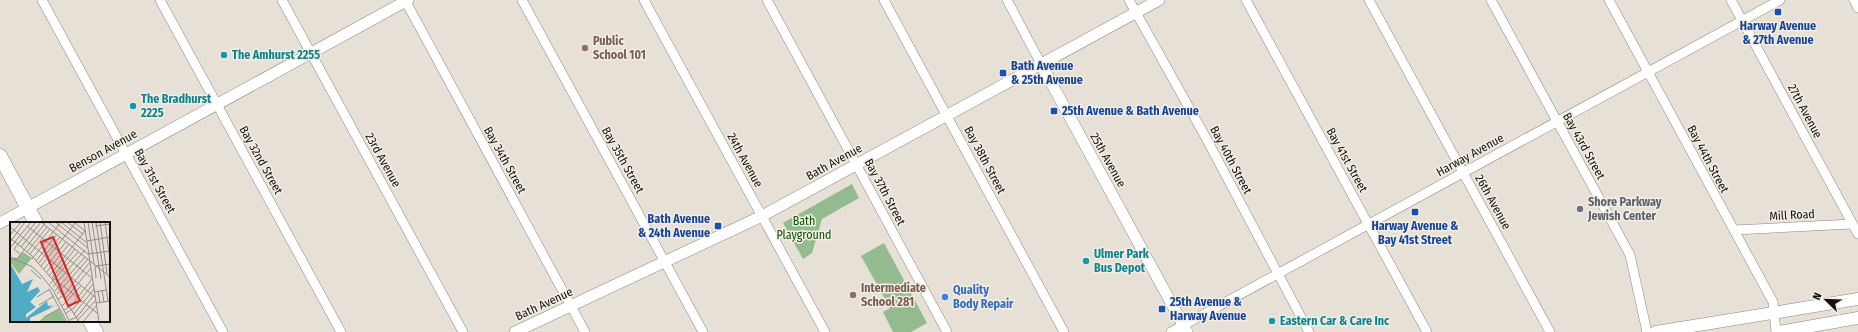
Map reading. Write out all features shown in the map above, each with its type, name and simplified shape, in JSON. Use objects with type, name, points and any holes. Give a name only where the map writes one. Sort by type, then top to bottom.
[{"type":"main road","points":[[0,156],[36,222]]},
{"type":"main road","points":[[1656,332],[1858,299]]},
{"type":"main road","points":[[1777,332],[1858,318]]},
{"type":"main road","points":[[91,322],[96,332]]},
{"type":"street","name":"Bay 31st Street","points":[[42,0],[223,332]]},
{"type":"street","name":"Bay 32nd Street","points":[[160,0],[341,332]]},
{"type":"street","name":"23rd Avenue","points":[[282,0],[463,332]]},
{"type":"street","name":"Bay 35th Street","points":[[522,0],[703,332]]},
{"type":"street","name":"24th Avenue","points":[[644,0],[825,332]]},
{"type":"street","name":"Bay 37th Street","points":[[767,0],[947,332]]},
{"type":"street","name":"Bay 38th Street","points":[[884,0],[1064,332]]},
{"type":"street","name":"25th Avenue","points":[[1007,0],[1185,329]]},
{"type":"street","name":"Bay 40th Street","points":[[1129,0],[1206,138],[1309,332]]},
{"type":"street","name":"Bath Avenue","points":[[515,332],[762,216],[1159,0]]},
{"type":"street","name":"Bay 41st Street","points":[[1246,0],[1427,332]]},
{"type":"street","name":"26th Avenue","points":[[1369,0],[1550,332]]},
{"type":"street","name":"Bay 43rd Street","points":[[1491,0],[1630,255],[1647,332]]},
{"type":"street","name":"Bay 44th Street","points":[[1609,0],[1772,302],[1777,332]]},
{"type":"street","name":"27th Avenue","points":[[1731,0],[1858,234]]},
{"type":"street","name":"Harway Avenue","points":[[1171,332],[1185,329],[1278,274],[1780,0]]},
{"type":"street","points":[[1854,0],[1858,8]]},
{"type":"street","name":"Benson Avenue","points":[[0,223],[406,1]]},
{"type":"street","name":"Bay 34th Street","points":[[406,1],[585,332]]},
{"type":"street","name":"Mill Road","points":[[1734,230],[1852,224]]},
{"type":"green space","name":"Bath Playground","points":[[852,184],[859,198],[822,219],[812,253],[803,259],[783,223]]},
{"type":"green space","name":"Bath Playground","points":[[884,243],[927,323],[911,332],[893,332],[883,312],[890,308],[861,256]]},
{"type":"place","name":"Harway Avenue & 27th Avenue","points":[[1778,12]]},
{"type":"place","name":"Public School 101","points":[[585,48]]},
{"type":"place","name":"The Amhurst 2255","points":[[224,55]]},
{"type":"place","name":"Bath Avenue & 25th Avenue","points":[[1003,73]]},
{"type":"place","name":"The Bradhurst 2225","points":[[133,106]]},
{"type":"place","name":"25th Avenue & Bath Avenue","points":[[1054,111]]},
{"type":"place","name":"Shore Parkway Jewish Center","points":[[1580,209]]},
{"type":"place","name":"Harway Avenue & Bay 41st Street","points":[[1415,212]]},
{"type":"place","name":"Bath Avenue & 24th Avenue","points":[[718,226]]},
{"type":"place","name":"Ulmer Park Bus Depot","points":[[1086,261]]},
{"type":"place","name":"Intermediate School 281","points":[[853,295]]},
{"type":"place","name":"Quality Body Repair","points":[[945,297]]},
{"type":"place","name":"25th Avenue & Harway Avenue","points":[[1162,309]]},
{"type":"place","name":"Eastern Car & Care Inc","points":[[1272,321]]}]
